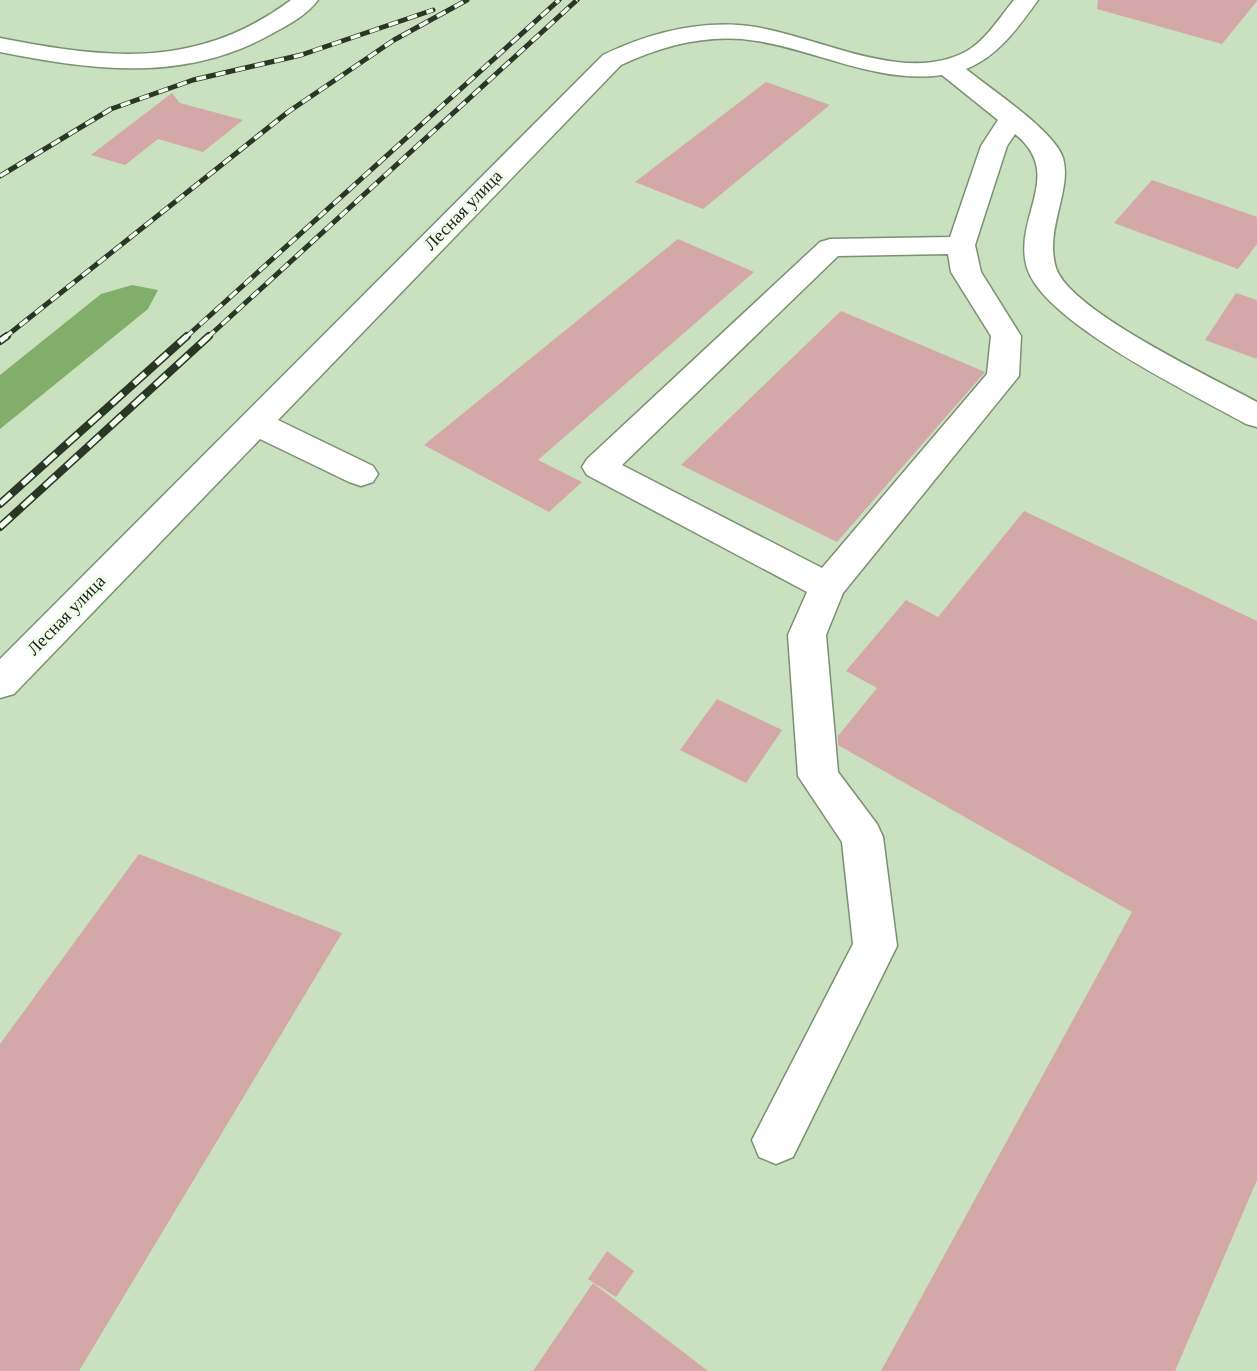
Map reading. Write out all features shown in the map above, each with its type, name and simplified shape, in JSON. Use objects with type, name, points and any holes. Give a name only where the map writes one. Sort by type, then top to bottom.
[{"type":"street","points":[[0,45],[76,60],[165,60],[193,55],[251,37],[282,21],[306,0]]},
{"type":"street","name":"Лесная улица","points":[[0,683],[612,60],[638,47],[664,39],[725,32],[758,34],[892,68],[914,70],[947,67],[979,55],[1026,0]]},
{"type":"street","points":[[947,67],[1035,137],[1049,156],[1052,176],[1038,240],[1042,269],[1060,297],[1110,334],[1257,416]]},
{"type":"street","points":[[776,1140],[875,946],[862,837],[818,776],[807,635],[827,587],[1003,376],[1006,336],[966,272],[961,245],[994,146],[1012,119]]},
{"type":"street","points":[[827,587],[598,467],[830,248],[961,245]]},
{"type":"street","points":[[254,423],[361,474]]},
{"type":"green space","points":[[132,285],[158,290],[148,309],[0,429],[0,375],[101,294]]},
{"type":"building","points":[[1098,0],[1257,1],[1222,44],[1097,9]]},
{"type":"building","points":[[766,82],[830,105],[703,209],[635,182]]},
{"type":"building","points":[[172,93],[180,103],[243,120],[203,152],[158,139],[125,165],[91,155]]},
{"type":"building","points":[[1152,180],[1257,217],[1257,244],[1238,269],[1114,223]]},
{"type":"building","points":[[678,239],[754,272],[538,460],[582,482],[549,512],[424,445]]},
{"type":"building","points":[[1236,293],[1257,300],[1257,359],[1205,340]]},
{"type":"building","points":[[841,311],[985,372],[837,542],[681,465]]},
{"type":"building","points":[[1024,511],[1257,621],[1257,1180],[1175,1371],[881,1371],[1132,912],[838,745],[838,736],[877,688],[846,671],[906,600],[938,617]]},
{"type":"building","points":[[717,699],[782,730],[746,783],[680,750]]},
{"type":"building","points":[[139,854],[342,933],[79,1371],[0,1371],[0,1044]]},
{"type":"building","points":[[607,1251],[634,1271],[616,1297],[588,1279]]},
{"type":"building","points":[[593,1283],[708,1371],[533,1371]]},
{"type":"railway","points":[[4,338],[288,112],[394,40],[467,0]]},
{"type":"railway","points":[[185,338],[559,0]]},
{"type":"railway","points":[[207,338],[577,0]]},
{"type":"railway","points":[[0,176],[111,109],[193,80],[301,55],[433,10]]},
{"type":"railway","points":[[0,341],[7,336]]},
{"type":"railway","points":[[0,504],[187,336]]},
{"type":"railway","points":[[0,527],[209,336]]}]
